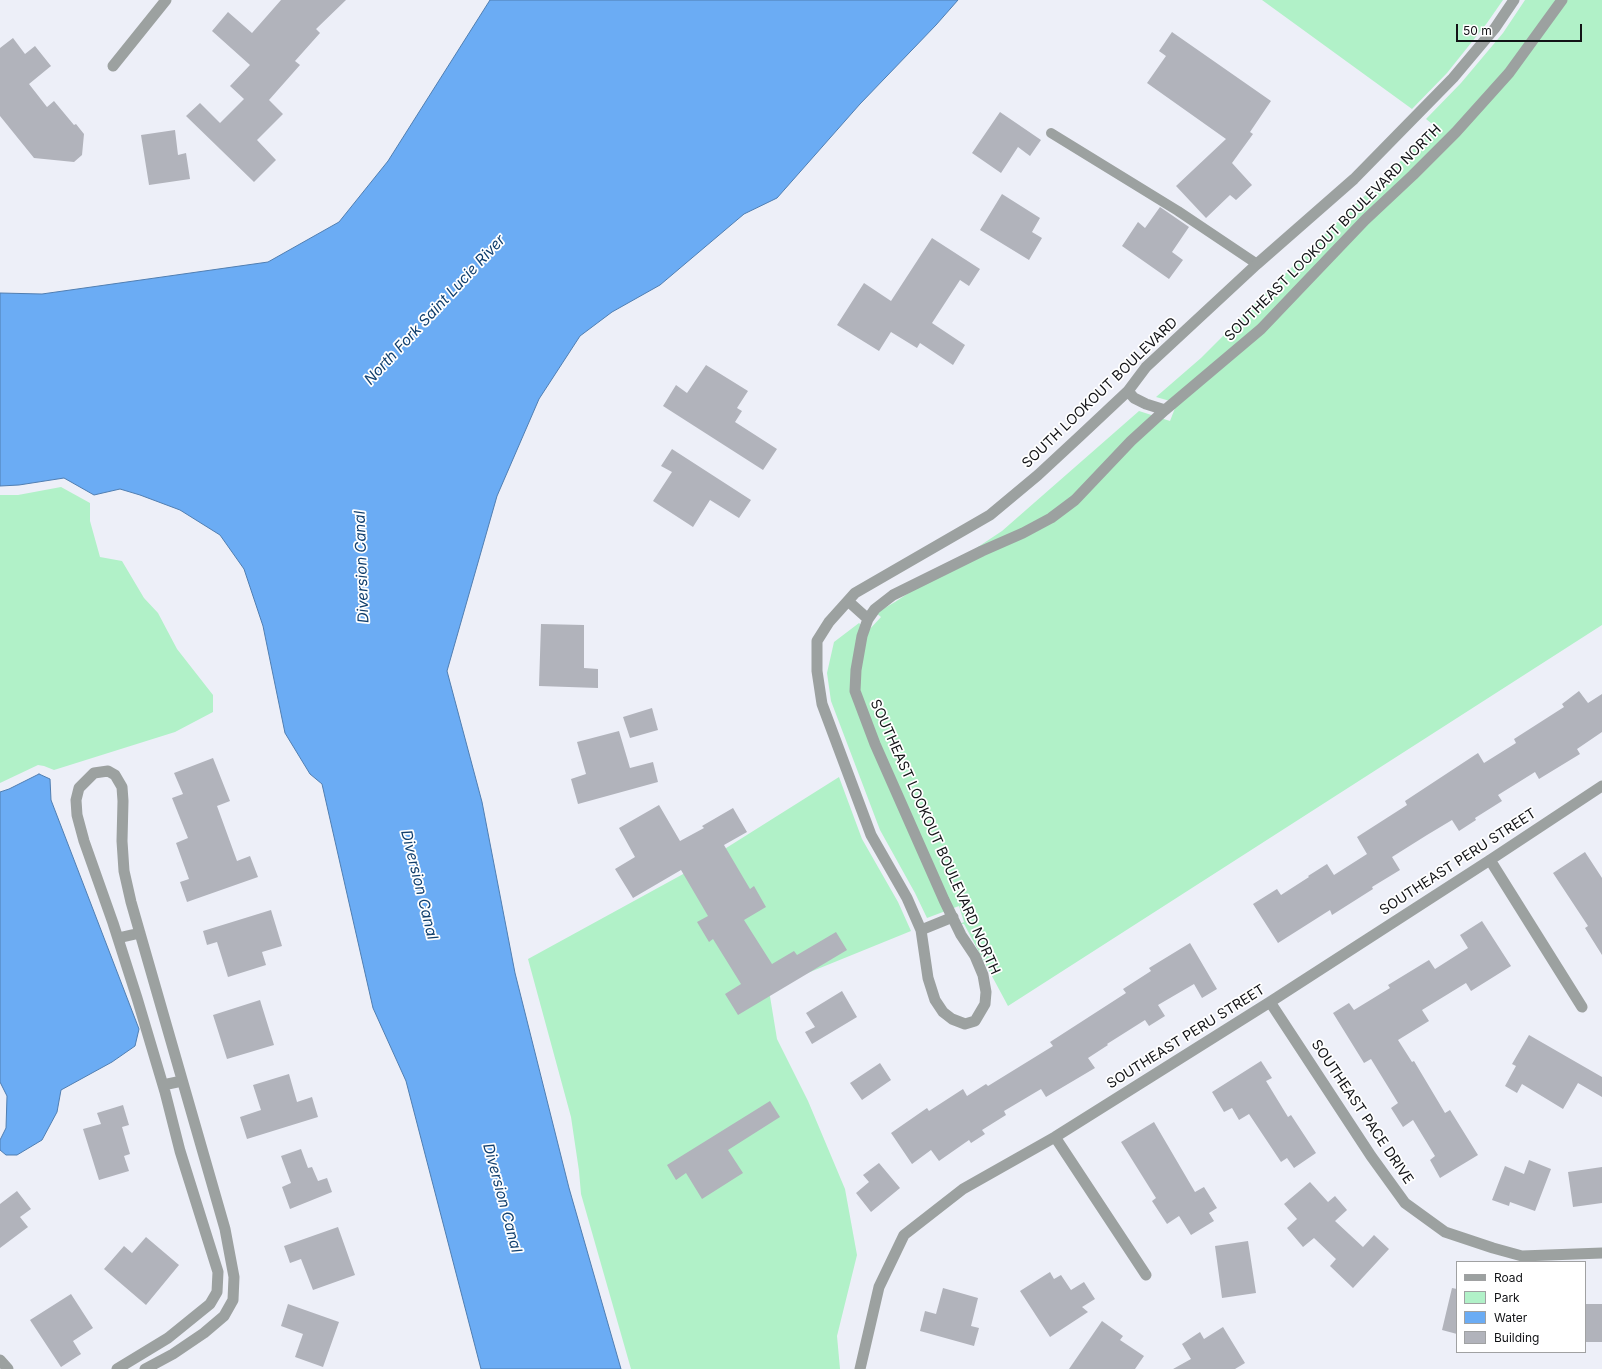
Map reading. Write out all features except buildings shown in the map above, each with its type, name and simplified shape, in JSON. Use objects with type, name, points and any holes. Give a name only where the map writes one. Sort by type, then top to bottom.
[{"type":"street","points":[[113,66],[166,0]]},
{"type":"street","name":"SOUTH LOOKOUT BOULEVARD","points":[[921,930],[907,898],[871,835],[822,704],[817,671],[817,641],[829,622],[856,593],[872,582],[990,515],[1038,476],[1128,391],[1146,367],[1257,264],[1354,179],[1453,78],[1495,28],[1514,0]]},
{"type":"street","name":"SOUTHEAST LOOKOUT BOULEVARD NORTH","points":[[921,930],[928,978],[935,1000],[943,1012],[952,1019],[965,1024],[975,1021],[985,1004],[986,992],[983,975],[975,956],[962,936],[953,917],[876,744],[855,691],[856,670],[862,636],[868,619],[875,609],[893,595],[982,551],[1023,533],[1051,518],[1075,500],[1131,441],[1165,410],[1261,329],[1365,220],[1456,132],[1509,73],[1562,0]]},
{"type":"street","points":[[1128,391],[1134,398],[1146,404],[1165,410]]},
{"type":"street","points":[[848,601],[868,619]]},
{"type":"street","points":[[117,1369],[168,1338],[210,1304],[217,1292],[218,1272],[180,1151],[163,1085],[118,938],[86,849],[77,815],[76,800],[79,788],[94,773],[108,771],[115,775],[122,787],[122,841],[124,871],[225,1229],[234,1277],[233,1300],[224,1316],[204,1333],[173,1354],[146,1368],[139,1356]]},
{"type":"street","name":"SOUTHEAST PERU STREET","points":[[860,1369],[879,1287],[904,1235],[963,1189],[1055,1137],[1270,1002],[1602,786]]},
{"type":"street","points":[[1490,860],[1582,1007]]},
{"type":"street","points":[[921,930],[953,917]]},
{"type":"street","points":[[118,938],[140,932]]},
{"type":"street","name":"SOUTHEAST PACE DRIVE","points":[[1270,1002],[1370,1156],[1405,1203],[1445,1232],[1522,1256],[1602,1253]]},
{"type":"street","points":[[163,1085],[182,1081]]},
{"type":"street","points":[[1055,1137],[1146,1275]]},
{"type":"street","points":[[218,1277],[234,1277]]},
{"type":"street","points":[[0,1360],[8,1369]]},
{"type":"lane","points":[[1051,133],[1178,211],[1257,264]]},
{"type":"green space","points":[[1262,0],[1503,0],[1487,23],[1447,73],[1412,109]]},
{"type":"green space","points":[[1525,0],[1602,0],[1602,625],[1008,1006],[964,924],[959,924],[964,922],[959,906],[927,918],[880,830],[831,701],[827,673],[834,642],[859,623],[868,631],[881,617],[876,613],[1002,531],[1139,411],[1170,421],[1177,403],[1156,397],[1201,358],[1324,235],[1436,127],[1426,119],[1461,83],[1503,33]]},
{"type":"green space","points":[[61,487],[90,503],[90,521],[100,557],[122,561],[144,598],[158,613],[177,649],[213,695],[213,712],[175,732],[54,770],[38,765],[0,783],[0,495],[18,495]]},
{"type":"green space","points":[[839,777],[862,839],[898,902],[911,931],[783,983],[765,966],[777,1039],[808,1101],[845,1189],[857,1255],[837,1336],[840,1369],[631,1369],[581,1194],[571,1117],[528,959],[696,867]]},
{"type":"water","points":[[490,0],[958,0],[860,104],[777,198],[744,214],[660,285],[612,312],[580,336],[539,399],[497,496],[447,671],[482,802],[515,973],[569,1188],[621,1369],[481,1369],[406,1081],[373,1008],[322,784],[310,774],[285,733],[263,626],[244,569],[220,535],[180,510],[140,495],[120,489],[94,495],[64,478],[19,485],[0,486],[0,293],[42,294],[268,262],[339,222],[388,161]]},
{"type":"water","points":[[39,774],[50,779],[51,800],[139,1029],[135,1046],[112,1062],[61,1090],[57,1112],[42,1140],[17,1155],[6,1155],[0,1150],[0,1140],[6,1128],[7,1096],[0,1082],[0,792]]},
{"type":"water label","name":"North Fork Saint Lucie River","points":[[435,310]]},
{"type":"water label","name":"Diversion Canal","points":[[362,567]]},
{"type":"water label","name":"Diversion Canal","points":[[419,885]]},
{"type":"water label","name":"Diversion Canal","points":[[502,1198]]}]
